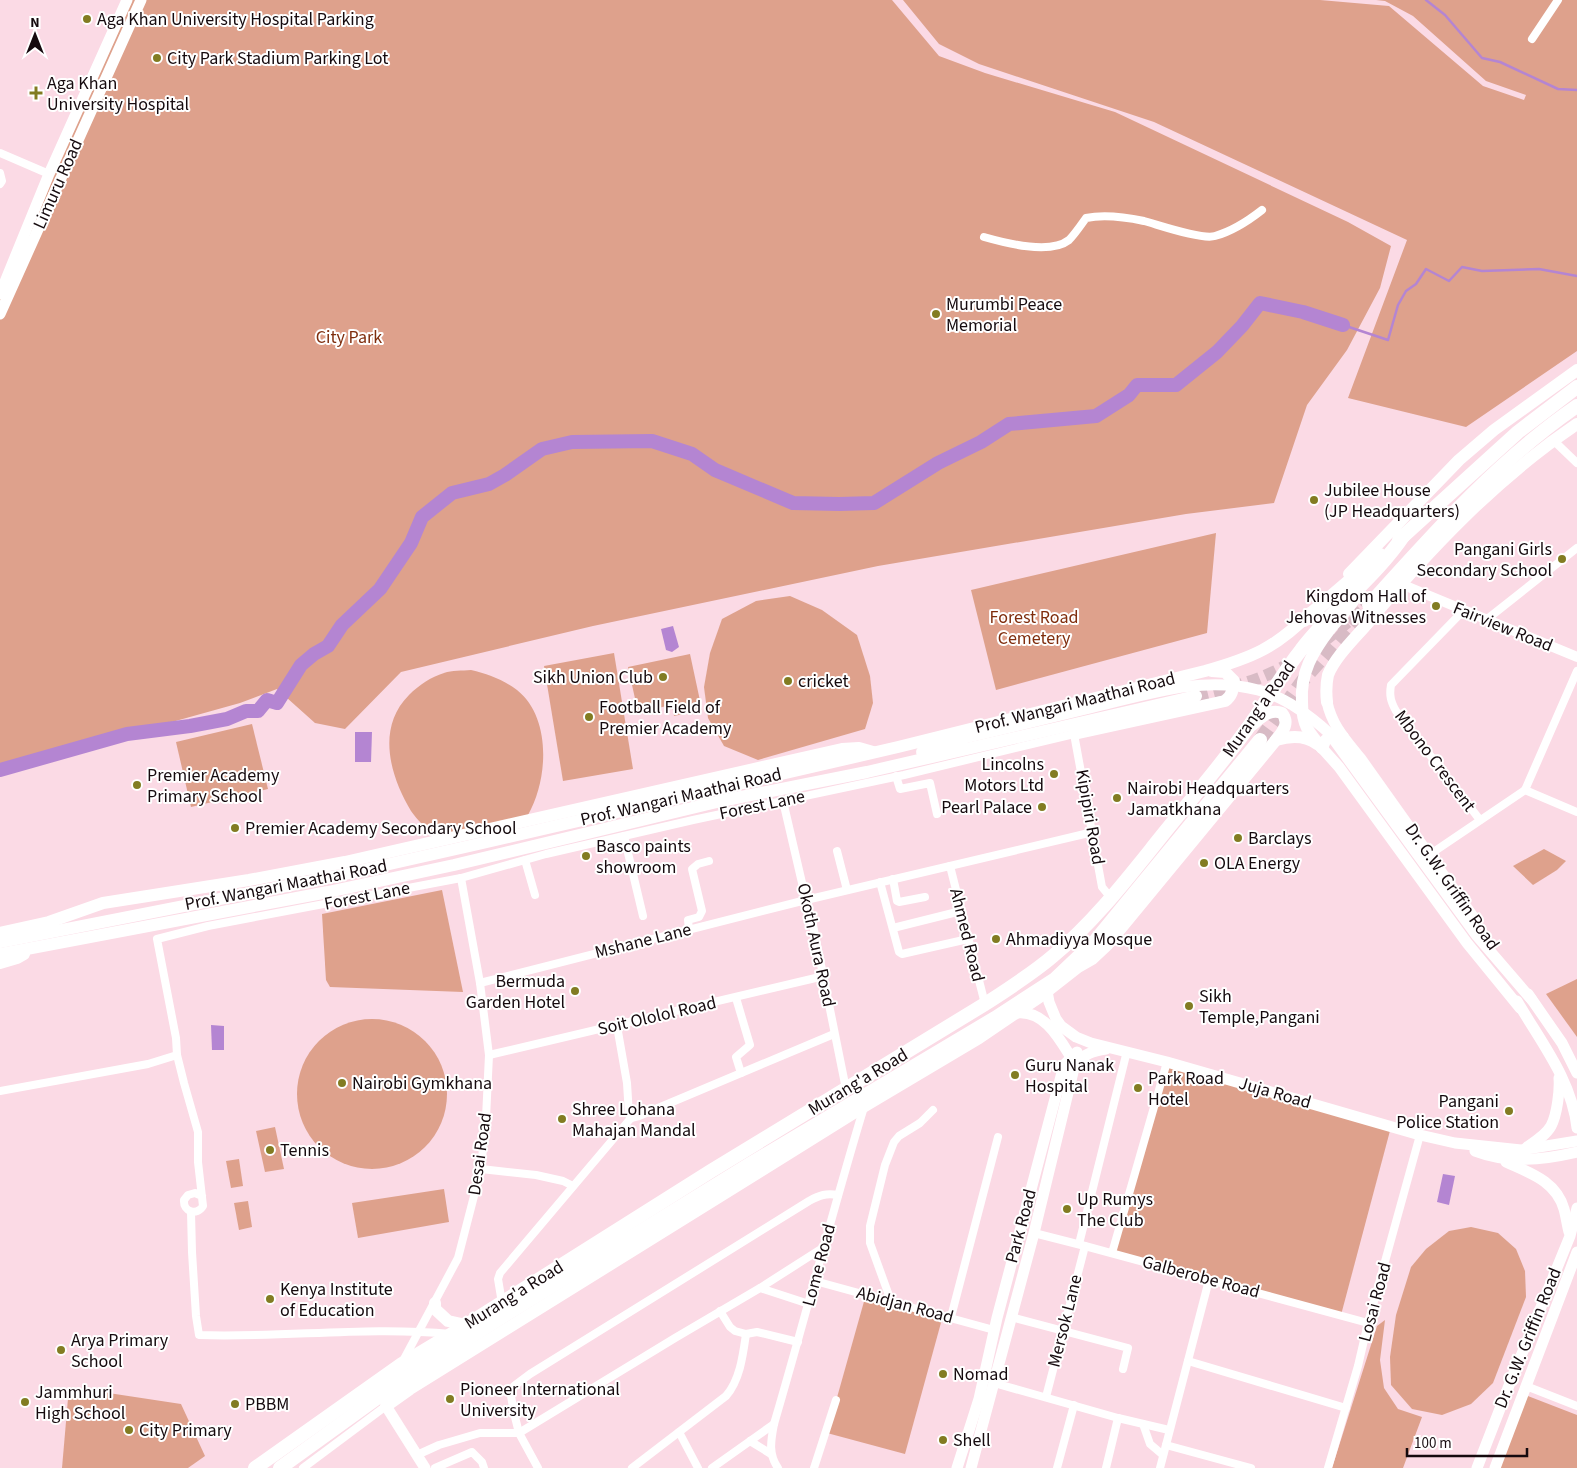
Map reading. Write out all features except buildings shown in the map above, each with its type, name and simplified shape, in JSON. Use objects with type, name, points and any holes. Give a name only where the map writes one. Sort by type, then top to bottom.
[{"type":"highway","name":"Murang'a Road","points":[[1338,590],[1404,535],[1514,436],[1577,387]]},
{"type":"highway","points":[[1369,605],[1431,536],[1483,484],[1535,438],[1577,406]]},
{"type":"highway","name":"Murang'a Road","points":[[255,1468],[402,1364],[453,1334],[710,1171],[985,1004],[1029,975],[1054,955],[1111,898],[1247,730],[1302,648],[1319,628],[1362,586],[1389,556],[1404,535]]},
{"type":"highway","name":"Prof. Wangari Maathai Road","points":[[1304,620],[1338,590]]},
{"type":"highway","name":"Murang'a Road","points":[[280,1468],[399,1382],[694,1198],[1062,977],[1096,940],[1260,740]]},
{"type":"main road","name":"Limuru Road","points":[[0,294],[50,174],[127,0]]},
{"type":"main road","name":"Limuru Road","points":[[0,314],[141,0]]},
{"type":"main road","points":[[50,174],[60,180]]},
{"type":"main road","points":[[1304,620],[1458,460],[1494,430],[1577,370]]},
{"type":"main road","points":[[1326,702],[1328,675],[1347,647],[1432,550],[1480,502],[1519,467],[1577,424]]},
{"type":"main road","name":"Murang'a Road","points":[[1321,747],[1306,726],[1302,710],[1301,691],[1304,674],[1312,655],[1331,628],[1349,608],[1362,586]]},
{"type":"main road","name":"Prof. Wangari Maathai Road","points":[[0,942],[50,927],[130,916],[332,877],[875,753],[1234,663],[1273,646],[1290,634],[1304,620]]},
{"type":"main road","points":[[1074,734],[1216,704],[1229,698],[1233,690],[1234,681],[1230,675],[1225,672],[1205,671]]},
{"type":"main road","name":"Prof. Wangari Maathai Road","points":[[965,738],[1143,695],[1190,686],[1222,684],[1258,690],[1276,696],[1308,714],[1329,733],[1477,936]]},
{"type":"main road","name":"Prof. Wangari Maathai Road","points":[[0,954],[328,892],[721,801],[866,772],[1196,696]]},
{"type":"main road","name":"Dr. G.W. Griffin Road","points":[[1326,702],[1330,717],[1343,737],[1562,1043],[1577,1073]]},
{"type":"main road","points":[[1062,977],[1092,959],[1108,944],[1276,740],[1286,726],[1284,717],[1278,712],[1268,713],[1247,730]]},
{"type":"main road","points":[[1276,740],[1297,737],[1314,742],[1321,747],[1331,735],[1343,737]]},
{"type":"main road","points":[[898,747],[965,738]]},
{"type":"main road","points":[[839,777],[965,738]]},
{"type":"main road","name":"Dr. G.W. Griffin Road","points":[[1321,747],[1339,767],[1467,942],[1520,1008],[1544,1042],[1571,1100],[1577,1128]]},
{"type":"main road","points":[[0,932],[50,927],[103,904],[345,862],[842,749],[859,748],[875,753]]},
{"type":"main road","points":[[1477,936],[1532,1000]]},
{"type":"main road","name":"Dr. G.W. Griffin Road","points":[[1477,936],[1520,1008]]},
{"type":"main road","points":[[0,963],[17,958],[32,949]]},
{"type":"main road","name":"Murang'a Road","points":[[386,1406],[410,1389],[1017,1013],[1047,991],[1062,977]]},
{"type":"main road","name":"Juja Road","points":[[1047,991],[1049,1002],[1061,1026],[1076,1037],[1095,1044],[1167,1062],[1498,1158],[1534,1160],[1577,1152]]},
{"type":"main road","points":[[1017,1013],[1030,1013],[1045,1023],[1059,1038],[1073,1061]]},
{"type":"main road","points":[[1073,1061],[1082,1049],[1095,1044]]},
{"type":"main road","points":[[1073,1061],[1089,1053],[1111,1048]]},
{"type":"main road","name":"Park Road","points":[[971,1468],[1034,1233],[1073,1061]]},
{"type":"main road","name":"Park Road","points":[[957,1468],[979,1399],[994,1330],[1064,1065],[1073,1061]]},
{"type":"main road","points":[[1521,1150],[1538,1140],[1552,1125],[1560,1085],[1558,1072]]},
{"type":"main road","name":"Juja Road","points":[[1454,1144],[1521,1150],[1577,1141]]},
{"type":"main road","points":[[1498,1158],[1542,1179],[1552,1187],[1560,1197],[1570,1236]]},
{"type":"main road","name":"Dr. G.W. Griffin Road","points":[[1477,1468],[1570,1236],[1577,1208]]},
{"type":"main road","name":"Dr. G.W. Griffin Road","points":[[1495,1468],[1577,1252]]},
{"type":"main road","points":[[435,1303],[435,1308],[443,1317],[453,1322],[466,1324]]},
{"type":"main road","points":[[386,1406],[425,1468]]},
{"type":"street","points":[[1532,39],[1558,0]]},
{"type":"street","points":[[0,153],[50,174]]},
{"type":"street","points":[[0,174],[2,181],[0,184]]},
{"type":"street","points":[[984,237],[1016,246],[1048,247],[1068,241],[1086,218],[1101,215],[1141,221],[1182,232],[1213,237],[1244,224],[1262,210]]},
{"type":"street","points":[[1553,440],[1577,463]]},
{"type":"street","points":[[1486,620],[1577,548]]},
{"type":"street","name":"Fairview Road","points":[[1402,584],[1577,657]]},
{"type":"street","name":"Mbono Crescent","points":[[1463,611],[1392,685],[1389,694],[1391,703],[1396,711],[1480,820]]},
{"type":"street","points":[[1429,855],[1525,790],[1577,671]]},
{"type":"street","name":"Prof. Wangari Maathai Road","points":[[868,781],[1074,734]]},
{"type":"street","name":"Kipipiri Road","points":[[1074,734],[1102,886],[1111,898]]},
{"type":"street","points":[[926,769],[937,814]]},
{"type":"street","points":[[896,776],[900,789],[930,783]]},
{"type":"street","name":"Forest Lane","points":[[178,1055],[157,939],[208,926],[461,878],[624,836],[868,781]]},
{"type":"street","points":[[1525,790],[1577,812]]},
{"type":"street","name":"Okoth Aura Road","points":[[783,801],[813,925],[846,1089]]},
{"type":"street","name":"Mshane Lane","points":[[480,983],[689,928],[1093,832]]},
{"type":"street","points":[[624,836],[643,916]]},
{"type":"street","points":[[837,851],[847,890]]},
{"type":"street","points":[[525,860],[535,895]]},
{"type":"street","points":[[689,928],[688,920],[698,917],[702,911],[692,869],[698,864],[709,862]]},
{"type":"street","name":"Ahmed Road","points":[[950,866],[985,1004]]},
{"type":"street","name":"Desai Road","points":[[402,1364],[458,1258],[481,1169],[489,1055],[480,983],[461,878]]},
{"type":"street","points":[[893,879],[897,901],[925,897]]},
{"type":"street","points":[[880,882],[899,952],[902,954],[968,939]]},
{"type":"street","points":[[893,928],[961,911]]},
{"type":"street","name":"Soit Ololol Road","points":[[489,1055],[824,976]]},
{"type":"street","points":[[736,998],[750,1046],[736,1057],[742,1073]]},
{"type":"street","points":[[617,1026],[627,1082],[629,1115],[631,1118]]},
{"type":"street","points":[[502,1302],[498,1279],[500,1273],[631,1118],[834,1034]]},
{"type":"street","name":"Mersok Lane","points":[[1046,1397],[1127,1051]]},
{"type":"street","points":[[0,1091],[148,1064],[178,1055],[198,1132],[198,1162],[203,1203],[202,1209],[196,1212],[185,1208],[186,1197],[196,1193],[202,1196]]},
{"type":"street","points":[[1112,1253],[1167,1062]]},
{"type":"street","name":"Lome Road","points":[[771,1454],[774,1424],[865,1106]]},
{"type":"street","points":[[890,1300],[870,1243],[870,1226],[891,1148],[899,1136],[920,1123],[933,1110]]},
{"type":"street","name":"Losai Road","points":[[1328,1468],[1358,1366],[1368,1322],[1420,1135]]},
{"type":"street","points":[[951,1317],[998,1137]]},
{"type":"street","points":[[481,1169],[536,1175],[563,1180],[573,1186]]},
{"type":"street","points":[[538,1468],[519,1433],[514,1413],[512,1390],[514,1386],[530,1374],[809,1201],[826,1193],[838,1195]]},
{"type":"street","points":[[192,1212],[192,1252],[199,1335],[381,1330],[453,1334]]},
{"type":"street","name":"Galberobe Road","points":[[1034,1233],[1368,1322]]},
{"type":"street","points":[[417,1455],[439,1445],[480,1433],[519,1433],[760,1288],[824,1246]]},
{"type":"street","points":[[1160,1468],[1209,1280]]},
{"type":"street","name":"Abidjan Road","points":[[816,1281],[994,1330]]},
{"type":"street","points":[[760,1288],[808,1304]]},
{"type":"street","points":[[720,1311],[730,1327],[736,1331],[746,1334],[757,1332],[798,1342]]},
{"type":"street","points":[[1011,1317],[1128,1348],[1123,1369]]},
{"type":"street","points":[[632,1468],[726,1396],[732,1389],[744,1348],[746,1334]]},
{"type":"street","points":[[1188,1361],[1346,1408]]},
{"type":"street","points":[[994,1383],[1118,1418],[1169,1430]]},
{"type":"street","points":[[1526,1386],[1577,1406]]},
{"type":"street","points":[[814,1468],[836,1400]]},
{"type":"street","points":[[1057,1468],[1074,1405]]},
{"type":"street","name":"Murang'a Road","points":[[303,1468],[386,1406]]},
{"type":"street","points":[[1106,1468],[1118,1418]]},
{"type":"street","points":[[712,1468],[774,1424]]},
{"type":"street","points":[[1143,1424],[1150,1444],[1163,1455]]},
{"type":"street","points":[[680,1432],[698,1468]]},
{"type":"street","points":[[750,1441],[771,1454],[778,1468]]},
{"type":"street","points":[[1166,1445],[1251,1468]]},
{"type":"street","points":[[435,1468],[472,1452],[482,1462],[484,1468]]},
{"type":"green space","name":"City Park","points":[[131,0],[892,0],[939,56],[985,73],[1115,112],[1348,222],[1391,246],[1380,288],[1347,350],[1307,405],[1274,503],[1186,514],[878,566],[593,626],[401,672],[345,729],[315,723],[277,689],[240,703],[0,770],[0,291]]},
{"type":"green space","points":[[903,0],[1320,0],[1389,6],[1483,86],[1524,100],[1526,95],[1486,81],[1413,16],[1385,1],[1376,0],[1577,0],[1577,351],[1466,427],[1348,398],[1407,240],[1154,122],[979,64],[939,44]]},
{"type":"green space","name":"Forest Road Cemetery","points":[[1216,533],[1207,633],[996,690],[971,590]]},
{"type":"green space","name":"cricket","points":[[790,596],[822,610],[857,635],[870,676],[873,703],[865,729],[758,760],[724,746],[708,718],[704,687],[710,653],[722,619],[756,601]]},
{"type":"green space","name":"Football Field of Premier Academy","points":[[614,653],[633,769],[563,781],[544,666]]},
{"type":"green space","name":"Sikh Union Club","points":[[690,654],[702,710],[674,716],[672,705],[638,712],[628,667]]},
{"type":"green space","points":[[471,670],[489,675],[506,683],[517,690],[528,702],[536,716],[541,733],[543,767],[540,785],[528,815],[435,836],[411,811],[397,783],[392,768],[390,752],[392,722],[399,708],[409,695],[425,682],[447,672]]},
{"type":"green space","points":[[252,724],[268,789],[191,807],[176,742]]},
{"type":"green space","points":[[1544,849],[1566,861],[1557,870],[1533,885],[1513,866]]},
{"type":"green space","points":[[442,890],[463,992],[330,987],[326,980],[322,914]]},
{"type":"green space","points":[[1577,979],[1577,1037],[1546,994]]},
{"type":"green space","points":[[372,1019],[401,1025],[425,1041],[441,1065],[447,1094],[441,1123],[425,1147],[401,1163],[372,1169],[343,1163],[319,1147],[303,1123],[297,1094],[303,1065],[319,1041],[343,1025]]},
{"type":"green space","points":[[1167,1062],[1391,1127],[1341,1315],[1112,1253]]},
{"type":"green space","name":"Tennis","points":[[275,1127],[284,1169],[265,1172],[256,1131]]},
{"type":"green space","points":[[239,1159],[243,1186],[231,1188],[226,1161]]},
{"type":"green space","points":[[444,1189],[449,1222],[358,1238],[352,1203]]},
{"type":"green space","points":[[248,1201],[252,1227],[239,1230],[234,1203]]},
{"type":"green space","points":[[1471,1227],[1498,1233],[1516,1249],[1525,1271],[1526,1297],[1493,1383],[1471,1404],[1442,1415],[1412,1409],[1391,1385],[1390,1357],[1396,1315],[1411,1267],[1426,1249],[1449,1231]]},
{"type":"green space","points":[[865,1298],[942,1319],[905,1454],[827,1433]]},
{"type":"green space","points":[[1385,1320],[1380,1360],[1384,1388],[1398,1409],[1422,1417],[1403,1468],[1332,1468],[1377,1326]]},
{"type":"green space","name":"City Primary","points":[[69,1387],[181,1404],[205,1456],[188,1468],[62,1468]]},
{"type":"green space","points":[[1523,1394],[1577,1415],[1577,1468],[1495,1468]]},
{"type":"shaded area","points":[[673,626],[679,647],[672,652],[666,650],[661,629]]},
{"type":"shaded area","points":[[355,732],[372,732],[371,762],[355,762]]},
{"type":"shaded area","points":[[211,1025],[224,1026],[224,1050],[212,1050]]},
{"type":"shaded area","points":[[1443,1174],[1455,1176],[1449,1205],[1437,1202]]},
{"type":"waterway","points":[[1426,0],[1445,15],[1482,58],[1500,62],[1558,89],[1577,90]]},
{"type":"waterway","points":[[1343,325],[1388,340],[1398,305],[1406,291],[1416,284],[1426,269],[1449,281],[1462,267],[1482,271],[1539,269],[1577,276]]},
{"type":"waterway","points":[[0,770],[127,734],[190,726],[227,719],[246,711],[258,711],[267,700],[277,703],[301,665],[314,654],[328,646],[342,625],[380,589],[411,543],[422,517],[452,493],[489,484],[542,449],[572,442],[652,441],[692,454],[715,470],[793,503],[874,503],[938,463],[981,442],[1009,424],[1096,416],[1129,395],[1137,385],[1176,385],[1217,352],[1242,326],[1260,303],[1303,312],[1343,325]]},
{"type":"tunnel","points":[[1324,641],[1369,605]]},
{"type":"tunnel","points":[[1260,740],[1304,679],[1369,605]]},
{"type":"tunnel","points":[[1196,696],[1233,687],[1268,675],[1290,663]]},
{"type":"place","name":"Aga Khan University Hospital Parking","points":[[87,19]]},
{"type":"place","name":"City Park Stadium Parking Lot","points":[[157,58]]},
{"type":"place","name":"Aga Khan University Hospital","points":[[36,93]]},
{"type":"place","name":"Murumbi Peace Memorial","points":[[936,314]]},
{"type":"place","name":"Jubilee House (JP Headquarters)","points":[[1314,500]]},
{"type":"place","name":"Pangani Girls Secondary School","points":[[1562,559]]},
{"type":"place","name":"Kingdom Hall of Jehovas Witnesses","points":[[1436,606]]},
{"type":"place","name":"Sikh Union Club","points":[[663,677]]},
{"type":"place","name":"cricket","points":[[788,681]]},
{"type":"place","name":"Football Field of Premier Academy","points":[[589,717]]},
{"type":"place","name":"Lincolns Motors Ltd","points":[[1054,774]]},
{"type":"place","name":"Premier Academy Primary School","points":[[137,785]]},
{"type":"place","name":"Nairobi Headquarters Jamatkhana","points":[[1117,798]]},
{"type":"place","name":"Pearl Palace","points":[[1042,807]]},
{"type":"place","name":"Premier Academy Secondary School","points":[[235,828]]},
{"type":"place","name":"Barclays","points":[[1238,838]]},
{"type":"place","name":"Basco paints showroom","points":[[586,856]]},
{"type":"place","name":"OLA Energy","points":[[1204,863]]},
{"type":"place","name":"Ahmadiyya Mosque","points":[[996,939]]},
{"type":"place","name":"Bermuda Garden Hotel","points":[[575,991]]},
{"type":"place","name":"Sikh Temple,Pangani","points":[[1189,1006]]},
{"type":"place","name":"Guru Nanak Hospital","points":[[1015,1075]]},
{"type":"place","name":"Nairobi Gymkhana","points":[[342,1083]]},
{"type":"place","name":"Park Road Hotel","points":[[1138,1088]]},
{"type":"place","name":"Pangani Police Station","points":[[1509,1111]]},
{"type":"place","name":"Shree Lohana Mahajan Mandal","points":[[562,1119]]},
{"type":"place","name":"Tennis","points":[[270,1150]]},
{"type":"place","name":"Up Rumys The Club","points":[[1067,1209]]},
{"type":"place","name":"Kenya Institute of Education","points":[[270,1299]]},
{"type":"place","name":"Arya Primary School","points":[[61,1350]]},
{"type":"place","name":"Nomad","points":[[943,1374]]},
{"type":"place","name":"Pioneer International University","points":[[450,1399]]},
{"type":"place","name":"Jammhuri High School","points":[[25,1402]]},
{"type":"place","name":"PBBM","points":[[235,1404]]},
{"type":"place","name":"City Primary","points":[[129,1430]]},
{"type":"place","name":"Shell","points":[[943,1440]]}]
